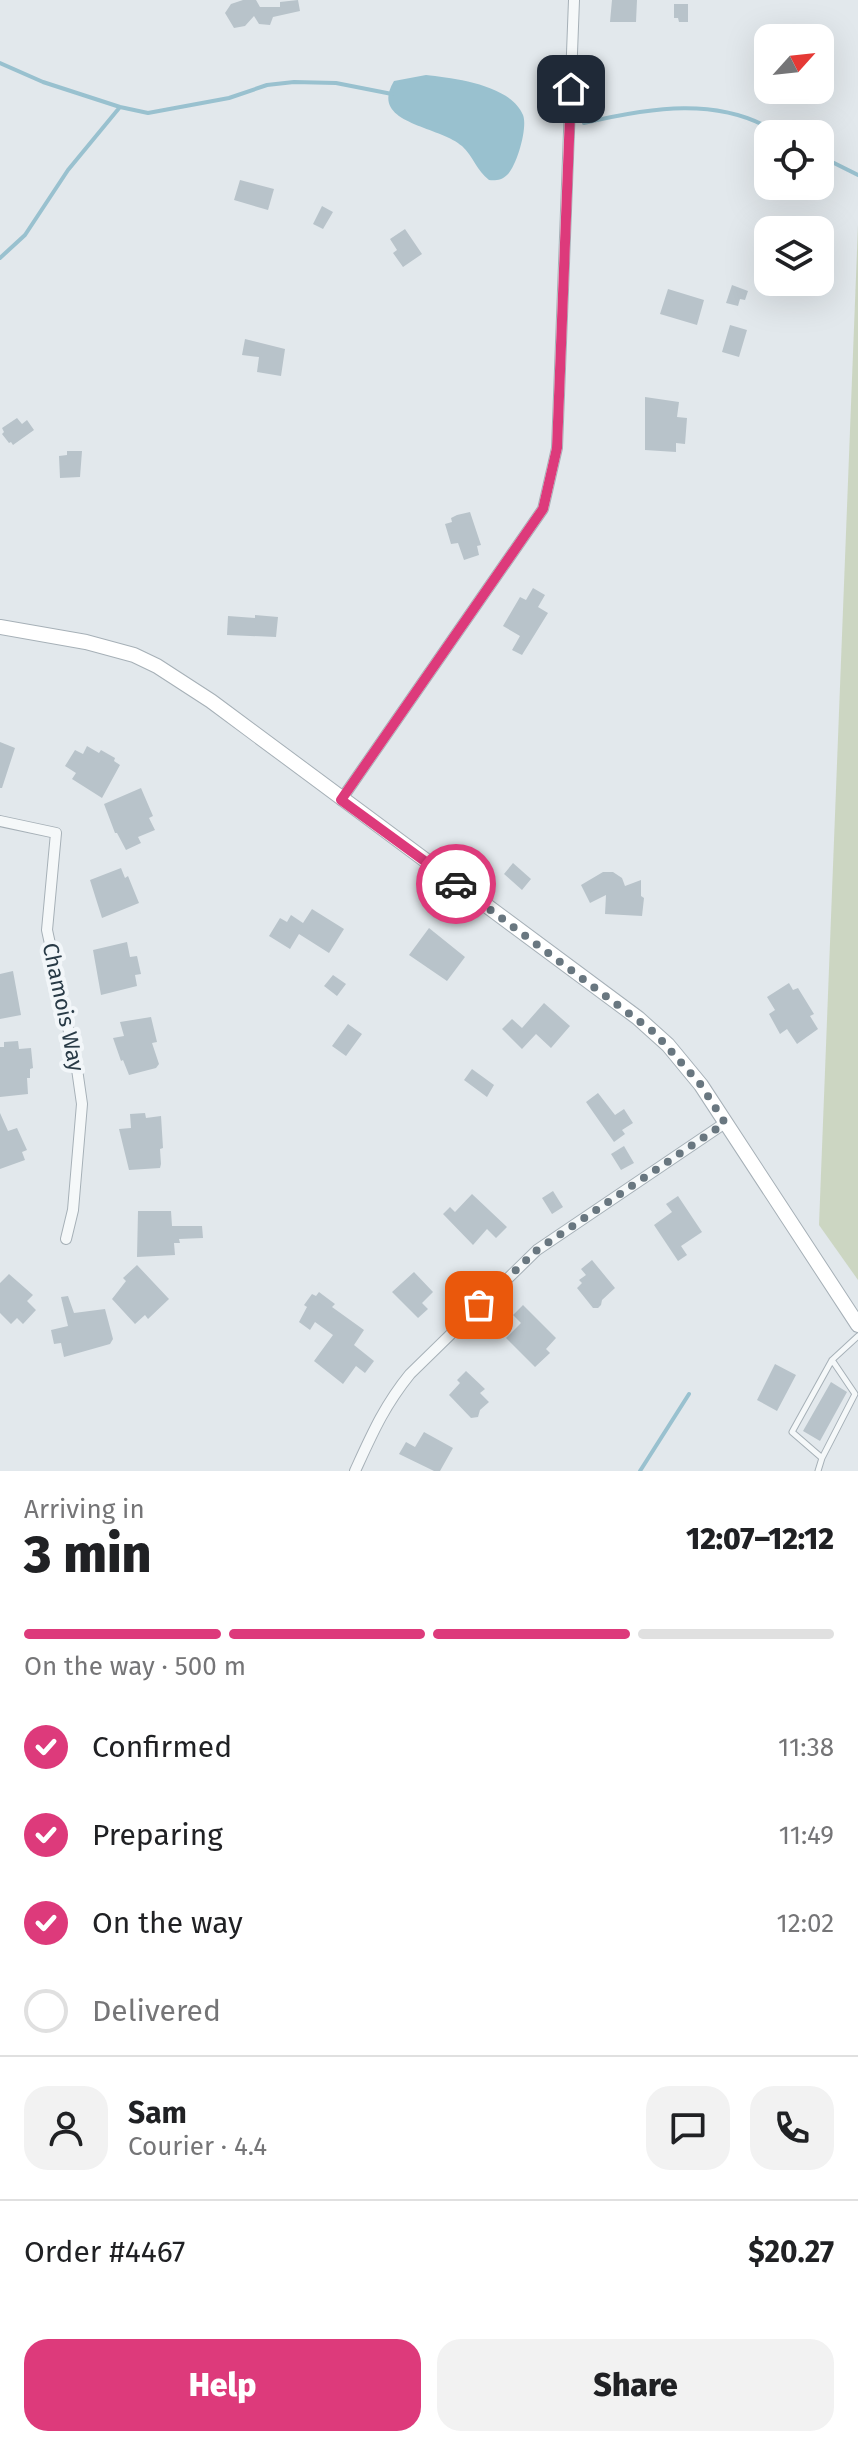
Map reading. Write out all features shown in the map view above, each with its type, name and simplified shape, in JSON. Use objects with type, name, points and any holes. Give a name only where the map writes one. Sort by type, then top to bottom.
[{"type":"street","points":[[341,800],[543,509],[557,448],[574,0]]},
{"type":"street","points":[[0,627],[113,648],[157,666],[211,701],[655,1033],[701,1085],[858,1325]]},
{"type":"street","name":"Chamois Way","points":[[0,821],[56,833],[47,930],[82,1104],[76,1185],[66,1239]]},
{"type":"street","points":[[355,1471],[382,1411],[410,1374],[523,1262],[561,1232],[725,1123]]},
{"type":"lane","points":[[822,1458],[792,1432],[832,1360],[858,1336]]},
{"type":"lane","points":[[818,1471],[855,1394],[832,1360]]},
{"type":"green space","points":[[858,225],[858,1280],[819,1225]]},
{"type":"water","points":[[426,75],[480,85],[517,105],[523,115],[523,137],[514,164],[505,177],[489,180],[462,146],[409,122],[390,106],[388,95],[394,81]]},
{"type":"building","points":[[256,0],[260,7],[280,7],[280,2],[298,0],[300,11],[273,17],[270,25],[259,24],[254,16],[245,26],[234,28],[225,13],[231,4]]},
{"type":"building","points":[[612,0],[637,0],[636,22],[610,22]]},
{"type":"building","points":[[674,4],[688,4],[688,22],[679,22],[678,18],[674,18]]},
{"type":"building","points":[[240,180],[274,189],[268,210],[234,200]]},
{"type":"building","points":[[322,206],[333,212],[323,229],[313,224]]},
{"type":"building","points":[[405,229],[422,254],[403,267],[393,253],[397,250],[390,239]]},
{"type":"building","points":[[732,285],[748,291],[745,300],[740,299],[738,306],[726,303]]},
{"type":"building","points":[[668,289],[704,300],[697,325],[660,314]]},
{"type":"building","points":[[730,325],[747,330],[739,357],[722,352]]},
{"type":"building","points":[[245,339],[285,349],[281,376],[257,372],[259,357],[242,355]]},
{"type":"building","points":[[645,397],[679,402],[677,417],[687,418],[685,444],[676,443],[676,452],[645,450]]},
{"type":"building","points":[[17,418],[22,424],[27,420],[34,430],[13,445],[2,434],[2,428]]},
{"type":"building","points":[[67,451],[82,451],[80,477],[60,478],[59,456],[67,455]]},
{"type":"building","points":[[470,512],[481,545],[477,546],[479,555],[464,560],[458,543],[451,544],[445,524],[452,522],[451,518],[457,515]]},
{"type":"building","points":[[533,588],[545,595],[538,607],[548,613],[522,655],[512,650],[520,636],[503,626],[520,597],[526,600]]},
{"type":"building","points":[[255,615],[278,617],[276,637],[227,635],[228,616],[255,618]]},
{"type":"building","points":[[0,742],[15,748],[2,788],[0,788]]},
{"type":"building","points":[[87,746],[115,758],[114,761],[120,765],[102,798],[72,779],[76,773],[65,766],[75,750],[83,754]]},
{"type":"building","points":[[141,788],[153,816],[149,818],[155,830],[138,837],[141,843],[126,850],[115,833],[104,804]]},
{"type":"building","points":[[513,863],[531,879],[522,890],[504,874]]},
{"type":"building","points":[[121,868],[125,878],[128,876],[139,903],[102,918],[90,880]]},
{"type":"building","points":[[603,872],[613,872],[622,878],[625,886],[641,880],[641,896],[644,898],[642,916],[605,914],[606,895],[590,903],[581,885]]},
{"type":"building","points":[[312,909],[344,929],[329,953],[299,934],[290,949],[269,936],[280,918],[287,922],[291,915],[303,923]]},
{"type":"building","points":[[429,928],[465,957],[447,981],[409,955]]},
{"type":"building","points":[[127,942],[130,957],[137,956],[141,974],[135,975],[137,986],[101,995],[93,950]]},
{"type":"building","points":[[13,971],[21,1015],[0,1019],[0,974]]},
{"type":"building","points":[[333,975],[346,984],[337,996],[324,986]]},
{"type":"building","points":[[789,983],[793,990],[798,988],[814,1014],[810,1016],[818,1029],[797,1044],[787,1029],[780,1034],[769,1014],[775,1010],[767,997]]},
{"type":"building","points":[[544,1003],[570,1026],[551,1048],[536,1034],[522,1049],[502,1029],[512,1019],[522,1028]]},
{"type":"building","points":[[151,1017],[157,1042],[152,1043],[159,1064],[156,1068],[129,1075],[113,1038],[124,1036],[120,1022]]},
{"type":"building","points":[[348,1024],[362,1034],[346,1056],[332,1046]]},
{"type":"building","points":[[18,1041],[19,1049],[31,1048],[33,1068],[30,1069],[30,1078],[27,1078],[28,1094],[0,1097],[0,1047],[4,1047],[4,1042]]},
{"type":"building","points":[[472,1069],[494,1085],[487,1097],[464,1080]]},
{"type":"building","points":[[598,1093],[615,1115],[624,1109],[633,1123],[622,1130],[625,1134],[614,1142],[586,1102]]},
{"type":"building","points":[[0,1113],[8,1131],[17,1128],[27,1150],[22,1152],[25,1160],[0,1169]]},
{"type":"building","points":[[145,1113],[146,1118],[161,1116],[163,1148],[160,1149],[160,1168],[129,1170],[119,1129],[131,1128],[130,1114]]},
{"type":"building","points":[[624,1146],[634,1163],[621,1170],[611,1154]]},
{"type":"building","points":[[553,1191],[563,1207],[552,1214],[542,1198]]},
{"type":"building","points":[[472,1194],[507,1227],[496,1238],[487,1229],[473,1245],[443,1214],[450,1207],[455,1212]]},
{"type":"building","points":[[678,1196],[702,1232],[681,1246],[687,1255],[678,1261],[654,1225],[672,1212],[666,1204]]},
{"type":"building","points":[[138,1211],[171,1211],[172,1226],[202,1226],[203,1238],[179,1239],[180,1243],[174,1243],[175,1255],[137,1257]]},
{"type":"building","points":[[592,1260],[615,1288],[598,1308],[593,1308],[577,1288],[582,1283],[579,1280],[586,1275],[581,1269]]},
{"type":"building","points":[[137,1265],[169,1299],[148,1319],[145,1315],[135,1324],[112,1299],[126,1281],[123,1278]]},
{"type":"building","points":[[414,1272],[433,1292],[422,1303],[428,1309],[418,1318],[392,1292]]},
{"type":"building","points":[[9,1274],[33,1295],[27,1301],[36,1310],[23,1324],[17,1318],[11,1324],[0,1313],[0,1283]]},
{"type":"building","points":[[319,1292],[335,1304],[332,1307],[364,1330],[354,1345],[374,1361],[365,1373],[356,1366],[343,1384],[314,1361],[333,1335],[315,1322],[310,1330],[299,1322],[307,1307],[304,1305],[312,1294],[316,1296]]},
{"type":"building","points":[[68,1296],[74,1313],[105,1309],[113,1339],[110,1344],[64,1357],[61,1343],[54,1344],[51,1330],[68,1326],[61,1297]]},
{"type":"building","points":[[523,1305],[556,1338],[546,1349],[550,1353],[535,1367],[506,1338],[521,1323],[513,1315]]},
{"type":"building","points":[[775,1364],[796,1375],[777,1411],[757,1400]]},
{"type":"building","points":[[466,1371],[485,1389],[480,1393],[489,1402],[480,1410],[478,1417],[471,1418],[449,1395]]},
{"type":"building","points":[[831,1382],[847,1392],[820,1441],[803,1431]]},
{"type":"building","points":[[424,1432],[453,1448],[440,1471],[399,1454],[406,1442],[415,1447]]},
{"type":"waterway","points":[[0,63],[43,82],[148,113],[229,98],[267,85],[294,82],[336,83],[392,94]]},
{"type":"waterway","points":[[0,258],[25,235],[68,170],[120,107]]},
{"type":"waterway","points":[[584,123],[633,113],[684,108],[709,109],[754,121]]},
{"type":"waterway","points":[[834,163],[858,175]]},
{"type":"waterway","points":[[640,1471],[689,1394]]},
{"type":"way so far","points":[[456,884],[655,1033],[701,1085],[725,1123],[561,1232],[523,1262],[479,1305]]},
{"type":"route","points":[[456,884],[341,800],[543,509],[557,448],[571,89]]}]
